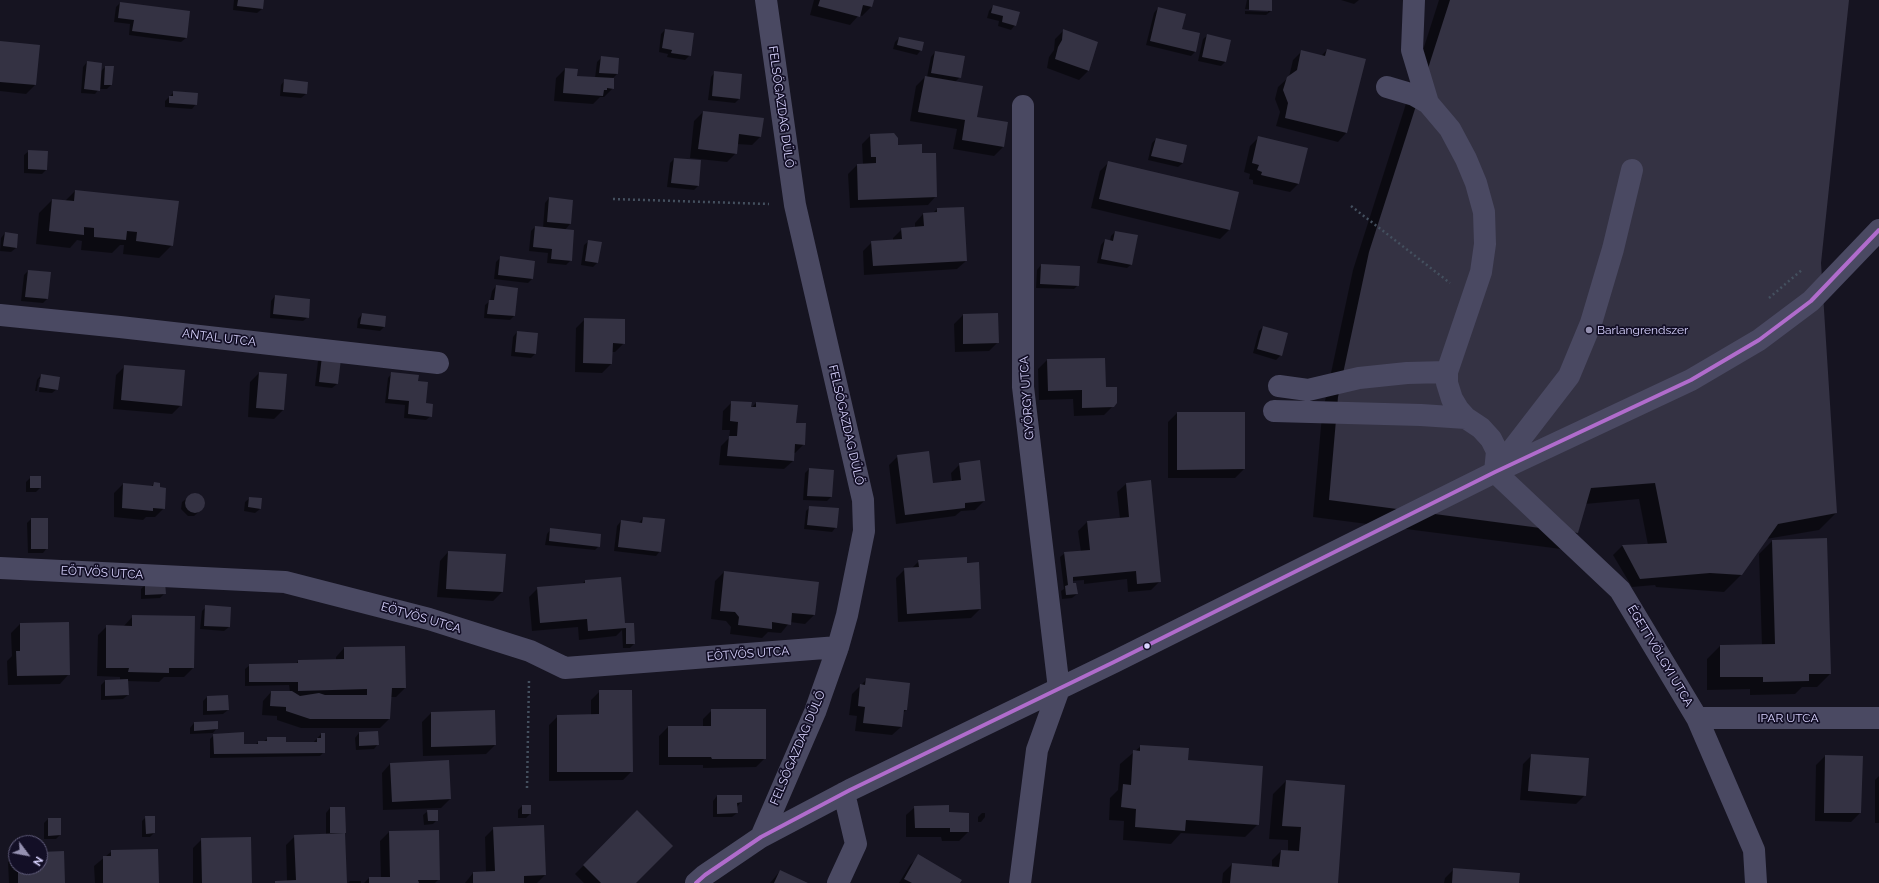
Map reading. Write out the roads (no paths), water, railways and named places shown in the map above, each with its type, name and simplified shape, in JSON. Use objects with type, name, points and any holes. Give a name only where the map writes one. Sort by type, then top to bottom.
[{"type":"street","name":"FELSŐGAZDAG DŰLŐ","points":[[761,837],[815,712],[838,647],[847,615],[864,531],[863,500],[796,205],[766,0]]},
{"type":"street","points":[[1414,0],[1412,50],[1428,103]]},
{"type":"street","points":[[1386,86],[1414,95],[1428,103],[1450,129],[1466,159],[1476,183],[1484,212],[1484,251],[1481,272],[1448,372],[1447,383],[1452,399],[1466,418],[1481,428],[1491,439],[1497,451],[1495,472]]},
{"type":"street","name":"GYÖRGY UTCA","points":[[1023,106],[1023,387],[1058,688]]},
{"type":"street","points":[[1495,472],[1569,376],[1591,323],[1613,249],[1632,170]]},
{"type":"street","points":[[696,883],[705,875],[761,837],[844,793],[1495,472],[1691,380],[1759,340],[1811,300],[1879,230]]},
{"type":"street","name":"ANTAL UTCA","points":[[0,315],[438,363]]},
{"type":"street","points":[[1279,386],[1308,390],[1359,378],[1406,373],[1448,372]]},
{"type":"street","points":[[1274,411],[1421,415],[1466,418]]},
{"type":"street","name":"ÉGETTVÖLGYI UTCA","points":[[1495,472],[1620,590],[1697,718],[1754,850],[1756,883]]},
{"type":"street","name":"EÖTVÖS UTCA","points":[[0,568],[285,582],[429,619],[530,651],[565,668],[838,647]]},
{"type":"street","points":[[1020,883],[1037,750],[1058,688]]},
{"type":"street","name":"IPAR UTCA","points":[[1697,718],[1879,718]]},
{"type":"street","points":[[838,883],[856,844],[844,793]]},
{"type":"place","name":"Barlangrendszer","points":[[1589,330]]}]
